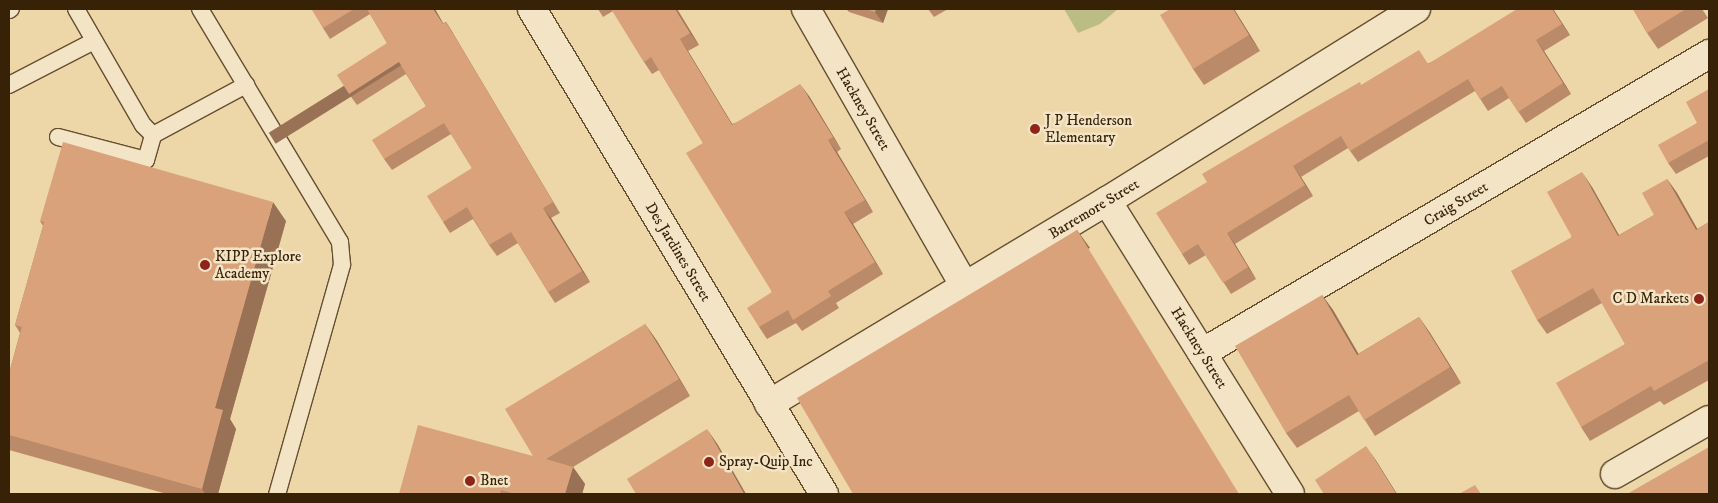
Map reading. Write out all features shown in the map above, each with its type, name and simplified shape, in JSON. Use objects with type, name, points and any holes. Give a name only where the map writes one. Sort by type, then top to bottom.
[{"type":"street","name":"Des Jardines Street","points":[[532,9],[824,494]]},
{"type":"street","name":"Hackney Street","points":[[806,9],[965,287]]},
{"type":"street","name":"Barremore Street","points":[[769,404],[1107,202],[1416,9]]},
{"type":"street","name":"Craig Street","points":[[1202,353],[1709,54]]},
{"type":"street","name":"Hackney Street","points":[[1107,202],[1290,494]]},
{"type":"street","points":[[1615,474],[1709,420]]},
{"type":"lane","points":[[76,9],[143,125],[153,135]]},
{"type":"lane","points":[[200,9],[340,242],[342,265],[277,494]]},
{"type":"lane","points":[[9,85],[94,41]]},
{"type":"lane","points":[[58,137],[146,160],[153,135],[246,84]]},
{"type":"green space","points":[[1064,9],[1118,9],[1100,24],[1078,33]]},
{"type":"building","points":[[354,9],[323,28],[312,10]]},
{"type":"building","points":[[367,9],[433,9],[443,24],[446,22],[553,202],[543,208],[582,271],[548,292],[511,232],[489,245],[467,207],[443,222],[427,196],[472,168],[444,123],[384,159],[372,140],[426,106],[399,62],[349,94],[337,75],[387,43]]},
{"type":"building","points":[[611,9],[675,9],[690,33],[680,39],[732,125],[800,84],[833,137],[828,140],[865,200],[844,212],[875,262],[828,291],[831,296],[793,320],[788,310],[759,327],[747,308],[772,292],[686,153],[703,143],[651,57],[644,62]]},
{"type":"building","points":[[865,9],[876,9],[875,12]]},
{"type":"building","points":[[1170,9],[1233,9],[1249,35],[1193,69],[1160,15]]},
{"type":"building","points":[[1517,9],[1552,9],[1562,24],[1536,40],[1563,83],[1518,112],[1502,86],[1480,99],[1468,79],[1350,151],[1341,136],[1293,166],[1305,185],[1227,233],[1248,267],[1223,283],[1198,244],[1182,254],[1156,213],[1207,182],[1202,174],[1360,82],[1361,85],[1419,50],[1428,64]]},
{"type":"building","points":[[1633,9],[1686,9],[1647,33]]},
{"type":"building","points":[[1709,89],[1709,140],[1668,163],[1658,145],[1697,123],[1686,102]]},
{"type":"building","points":[[63,142],[273,202],[215,408],[223,410],[202,489],[9,435],[9,373],[22,327],[15,325],[44,222],[40,221]]},
{"type":"building","points":[[1582,172],[1618,236],[1654,215],[1642,193],[1667,179],[1696,230],[1709,222],[1709,360],[1654,391],[1651,386],[1581,427],[1556,383],[1625,344],[1593,288],[1537,320],[1511,271],[1572,237],[1547,192]]},
{"type":"building","points":[[1077,230],[1239,494],[853,494],[797,398]]},
{"type":"building","points":[[1322,295],[1357,355],[1419,317],[1450,367],[1364,420],[1349,395],[1286,433],[1235,346]]},
{"type":"building","points":[[645,324],[679,379],[546,459],[573,467],[565,494],[515,494],[501,490],[500,494],[399,494],[418,425],[533,456],[505,409]]},
{"type":"building","points":[[707,429],[744,494],[636,494],[627,479]]},
{"type":"building","points":[[1366,446],[1396,494],[1324,494],[1315,480]]},
{"type":"building","points":[[1709,447],[1709,494],[1627,494]]},
{"type":"building","points":[[1475,485],[1481,494],[1459,494]]},
{"type":"place","name":"J P Henderson Elementary","points":[[1035,129]]},
{"type":"place","name":"KIPP Explore Academy","points":[[205,265]]},
{"type":"place","name":"C D Markets","points":[[1699,299]]},
{"type":"place","name":"Spray-Quip Inc","points":[[709,462]]},
{"type":"place","name":"Bnet","points":[[470,481]]}]
